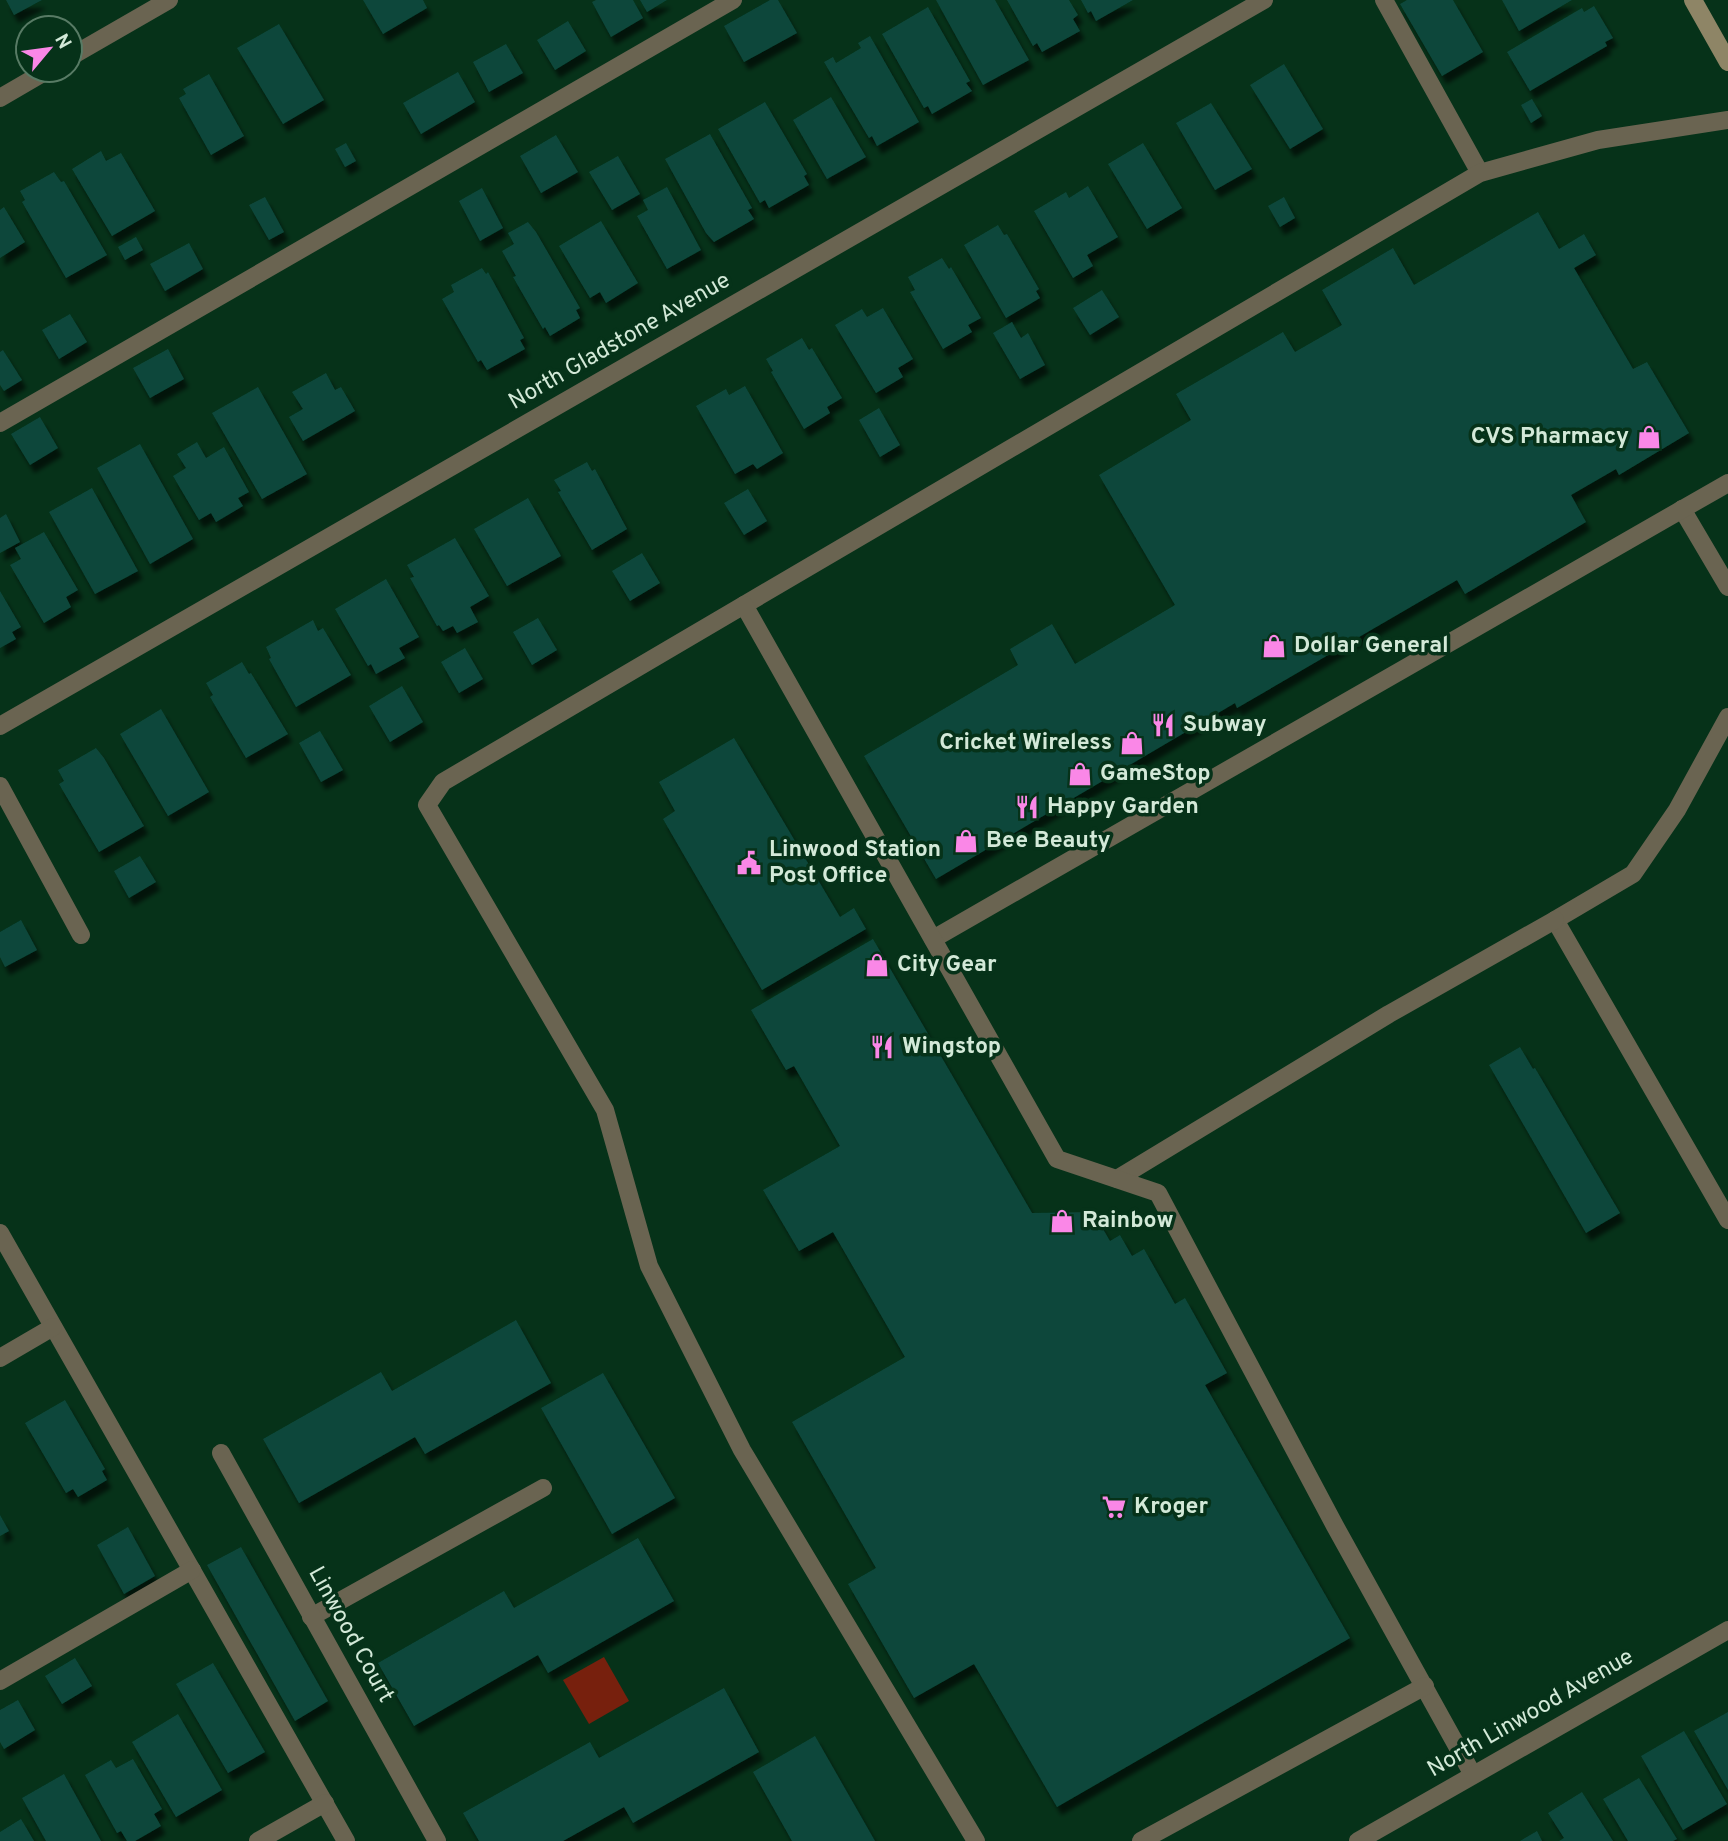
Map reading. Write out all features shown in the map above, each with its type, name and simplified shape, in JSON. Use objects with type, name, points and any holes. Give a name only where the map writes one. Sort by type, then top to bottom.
[{"type":"main road","points":[[1693,0],[1728,62]]},
{"type":"street","points":[[84,49],[169,0]]},
{"type":"street","points":[[0,423],[733,0]]},
{"type":"street","name":"North Gladstone Avenue","points":[[0,726],[1264,0]]},
{"type":"street","points":[[1384,0],[1479,173]]},
{"type":"street","points":[[0,98],[24,84]]},
{"type":"street","points":[[976,1841],[742,1451],[649,1266],[606,1110],[427,805],[443,782],[1479,173],[1598,140],[1728,120]]},
{"type":"street","points":[[933,939],[1728,483]]},
{"type":"street","points":[[1682,509],[1728,587]]},
{"type":"street","points":[[744,605],[1057,1159],[1158,1194],[1335,1526],[1474,1775]]},
{"type":"street","points":[[1117,1180],[1389,1014],[1633,874],[1677,810],[1728,717]]},
{"type":"street","points":[[0,786],[81,934]]},
{"type":"street","points":[[1555,920],[1728,1220]]},
{"type":"street","points":[[0,1233],[346,1841]]},
{"type":"street","points":[[0,1357],[53,1327]]},
{"type":"street","name":"Linwood Court","points":[[221,1453],[437,1841]]},
{"type":"street","points":[[311,1617],[543,1489]]},
{"type":"street","points":[[0,1681],[192,1570]]},
{"type":"street","name":"North Linwood Avenue","points":[[1358,1841],[1728,1630]]},
{"type":"street","points":[[1142,1841],[1425,1686]]},
{"type":"street","points":[[258,1841],[325,1802]]},
{"type":"shaded area","points":[[604,1657],[629,1701],[589,1724],[563,1680]]},
{"type":"building","points":[[6,0],[42,0],[14,14]]},
{"type":"building","points":[[363,0],[423,0],[427,8],[383,34]]},
{"type":"building","points":[[633,0],[643,18],[611,37],[592,2]]},
{"type":"building","points":[[640,0],[667,0],[647,12]]},
{"type":"building","points":[[770,0],[778,0],[797,33],[744,62],[724,26]]},
{"type":"building","points":[[936,0],[995,0],[1029,60],[983,85]]},
{"type":"building","points":[[1007,0],[1069,0],[1078,15],[1073,19],[1080,31],[1042,52],[1037,43],[1033,46]]},
{"type":"building","points":[[1081,0],[1133,0],[1096,21]]},
{"type":"building","points":[[1407,0],[1453,0],[1483,52],[1442,76],[1400,4]]},
{"type":"building","points":[[1502,0],[1572,0],[1519,31]]},
{"type":"building","points":[[1594,6],[1613,38],[1605,42],[1607,46],[1530,91],[1507,52],[1582,8],[1584,12]]},
{"type":"building","points":[[928,7],[970,81],[966,83],[972,91],[932,114],[928,106],[924,108],[882,34]]},
{"type":"building","points":[[568,21],[586,51],[555,70],[537,40]]},
{"type":"building","points":[[279,24],[324,100],[283,124],[237,48]]},
{"type":"building","points":[[870,36],[919,122],[877,146],[872,136],[869,138],[824,62],[833,57],[836,63],[861,48],[858,43]]},
{"type":"building","points":[[506,44],[523,73],[489,92],[473,62]]},
{"type":"building","points":[[1284,64],[1323,129],[1290,149],[1250,85]]},
{"type":"building","points":[[458,72],[475,102],[421,134],[403,103]]},
{"type":"building","points":[[209,74],[244,136],[211,155],[179,98],[186,94],[183,89]]},
{"type":"building","points":[[831,97],[866,157],[827,179],[793,120]]},
{"type":"building","points":[[1532,99],[1542,116],[1531,123],[1521,105]]},
{"type":"building","points":[[765,102],[807,174],[804,176],[809,185],[769,208],[765,200],[760,203],[718,129]]},
{"type":"building","points":[[1211,103],[1252,169],[1215,190],[1176,123]]},
{"type":"building","points":[[710,134],[752,208],[748,210],[754,219],[714,242],[706,233],[665,159]]},
{"type":"building","points":[[556,135],[578,172],[541,193],[520,156]]},
{"type":"building","points":[[346,143],[356,161],[345,167],[335,149]]},
{"type":"building","points":[[1143,143],[1182,208],[1147,229],[1108,164]]},
{"type":"building","points":[[101,151],[106,161],[121,153],[155,211],[112,236],[72,169]]},
{"type":"building","points":[[618,156],[640,194],[612,210],[589,172]]},
{"type":"building","points":[[54,172],[61,182],[64,181],[107,255],[66,278],[22,202],[25,200],[20,191]]},
{"type":"building","points":[[1088,186],[1118,237],[1087,255],[1093,266],[1073,278],[1034,211],[1066,192],[1069,198]]},
{"type":"building","points":[[667,187],[701,250],[667,269],[637,216],[648,210],[643,200]]},
{"type":"building","points":[[482,188],[503,228],[480,241],[459,201]]},
{"type":"building","points":[[265,197],[284,232],[269,240],[249,205]]},
{"type":"building","points":[[1284,197],[1295,218],[1280,227],[1268,206]]},
{"type":"building","points":[[4,207],[25,242],[0,258],[0,210]]},
{"type":"building","points":[[1538,212],[1559,249],[1584,234],[1596,255],[1574,268],[1633,369],[1647,362],[1689,433],[1619,475],[1616,469],[1571,495],[1586,522],[1465,594],[1457,580],[1237,708],[1235,703],[936,879],[864,756],[1018,665],[1010,649],[1052,624],[1075,664],[1175,605],[1099,475],[1191,420],[1176,394],[1283,332],[1295,352],[1342,325],[1322,290],[1393,248],[1414,285]]},
{"type":"building","points":[[601,221],[638,283],[606,303],[600,292],[590,298],[559,246]]},
{"type":"building","points":[[528,222],[580,308],[576,310],[580,318],[550,336],[545,327],[543,329],[513,277],[516,276],[502,251],[514,244],[508,233]]},
{"type":"building","points":[[998,225],[1004,235],[1007,234],[1039,289],[1036,291],[1040,298],[1006,318],[964,245]]},
{"type":"building","points":[[136,237],[143,250],[125,260],[118,247]]},
{"type":"building","points":[[189,243],[203,269],[165,291],[150,264]]},
{"type":"building","points":[[942,258],[949,269],[951,267],[981,318],[968,325],[972,332],[943,349],[910,292],[915,290],[908,277]]},
{"type":"building","points":[[482,268],[486,274],[488,272],[524,338],[520,340],[525,349],[487,370],[481,360],[478,362],[442,299],[454,292],[451,285]]},
{"type":"building","points":[[1102,290],[1119,317],[1090,335],[1073,308]]},
{"type":"building","points":[[883,308],[913,359],[898,368],[903,377],[876,393],[835,325],[862,309],[867,317]]},
{"type":"building","points":[[70,314],[87,342],[59,359],[42,330]]},
{"type":"building","points":[[1012,322],[1021,338],[1028,333],[1045,365],[1020,379],[993,333]]},
{"type":"building","points":[[802,338],[809,350],[812,348],[842,398],[827,407],[830,413],[804,429],[766,359]]},
{"type":"building","points":[[168,349],[184,379],[150,398],[133,368]]},
{"type":"building","points":[[3,350],[22,380],[4,391],[0,385],[0,352]]},
{"type":"building","points":[[326,373],[335,390],[341,387],[355,411],[303,441],[289,417],[303,409],[292,392]]},
{"type":"building","points":[[745,386],[783,453],[757,469],[753,464],[735,474],[696,406],[726,389],[729,395]]},
{"type":"building","points":[[258,387],[307,474],[262,499],[212,413]]},
{"type":"building","points":[[879,408],[900,445],[880,457],[859,420]]},
{"type":"building","points":[[40,417],[58,448],[30,465],[11,434]]},
{"type":"building","points":[[197,442],[206,458],[224,447],[249,492],[238,498],[243,506],[216,522],[211,513],[199,520],[173,476],[186,468],[177,454]]},
{"type":"building","points":[[140,444],[193,539],[150,564],[97,468]]},
{"type":"building","points":[[587,462],[592,471],[595,469],[627,529],[592,550],[558,492],[561,491],[554,480]]},
{"type":"building","points":[[92,488],[138,571],[95,594],[49,512]]},
{"type":"building","points":[[748,489],[767,521],[744,535],[724,503]]},
{"type":"building","points":[[528,498],[561,556],[507,586],[474,529]]},
{"type":"building","points":[[6,514],[20,542],[0,553],[0,518]]},
{"type":"building","points":[[44,532],[78,590],[66,597],[71,607],[44,623],[10,565],[21,559],[15,548]]},
{"type":"building","points":[[455,538],[489,596],[470,607],[478,622],[457,633],[453,626],[443,631],[437,626],[410,578],[414,577],[407,565]]},
{"type":"building","points":[[642,553],[660,583],[630,601],[612,571]]},
{"type":"building","points":[[386,579],[419,637],[399,648],[405,658],[376,674],[371,664],[368,666],[335,609]]},
{"type":"building","points":[[0,591],[21,627],[12,632],[16,639],[0,648]]},
{"type":"building","points":[[538,618],[557,650],[532,665],[513,632]]},
{"type":"building","points":[[313,620],[318,631],[323,628],[351,675],[296,707],[269,659],[271,658],[266,647]]},
{"type":"building","points":[[465,648],[483,679],[459,693],[441,662]]},
{"type":"building","points":[[242,662],[288,734],[246,758],[210,697],[213,695],[206,683]]},
{"type":"building","points":[[402,686],[423,722],[390,742],[369,706]]},
{"type":"building","points":[[161,709],[209,792],[168,816],[120,734]]},
{"type":"building","points":[[320,731],[343,770],[321,782],[299,743]]},
{"type":"building","name":"Linwood Station Post Office","points":[[734,738],[840,917],[854,908],[866,929],[762,990],[663,819],[675,811],[659,782]]},
{"type":"building","points":[[96,748],[144,826],[99,852],[59,784],[64,781],[58,770]]},
{"type":"building","points":[[140,856],[156,882],[129,898],[114,871]]},
{"type":"building","points":[[21,920],[37,950],[5,967],[0,957],[0,932]]},
{"type":"building","points":[[873,939],[1032,1213],[1093,1212],[1110,1241],[1120,1235],[1132,1256],[1144,1249],[1175,1304],[1185,1298],[1227,1373],[1205,1385],[1350,1638],[1057,1807],[974,1664],[914,1698],[848,1584],[876,1568],[792,1422],[905,1357],[833,1232],[799,1251],[763,1190],[840,1146],[794,1066],[786,1070],[751,1010]]},
{"type":"building","points":[[1520,1047],[1620,1213],[1586,1233],[1489,1065]]},
{"type":"building","points":[[516,1320],[551,1383],[425,1454],[415,1437],[299,1503],[263,1439],[381,1372],[392,1391]]},
{"type":"building","points":[[603,1373],[675,1498],[612,1534],[541,1408]]},
{"type":"building","points":[[65,1400],[105,1469],[102,1471],[107,1480],[78,1497],[73,1489],[66,1493],[25,1423]]},
{"type":"building","points":[[0,1515],[9,1531],[0,1536]]},
{"type":"building","points":[[128,1527],[155,1576],[124,1594],[97,1545]]},
{"type":"building","points":[[638,1538],[674,1601],[548,1673],[538,1655],[414,1726],[378,1663],[504,1591],[514,1608]]},
{"type":"building","points":[[241,1547],[328,1701],[295,1721],[207,1565]]},
{"type":"building","points":[[75,1658],[92,1686],[62,1704],[45,1676]]},
{"type":"building","points":[[213,1663],[265,1752],[228,1773],[176,1684]]},
{"type":"building","points":[[724,1688],[759,1752],[633,1823],[624,1807],[563,1841],[479,1841],[463,1813],[590,1742],[599,1758]]},
{"type":"building","points":[[18,1700],[35,1730],[4,1749],[0,1742],[0,1710]]},
{"type":"building","points":[[1728,1712],[1728,1790],[1694,1731]]},
{"type":"building","points":[[178,1714],[222,1790],[176,1817],[132,1742]]},
{"type":"building","points":[[1684,1731],[1727,1804],[1683,1830],[1641,1756]]},
{"type":"building","points":[[815,1736],[875,1841],[792,1841],[753,1772]]},
{"type":"building","points":[[133,1759],[162,1809],[154,1814],[161,1826],[135,1841],[127,1841],[121,1831],[117,1833],[85,1775],[111,1760],[116,1768]]},
{"type":"building","points":[[64,1774],[101,1841],[46,1841],[22,1798]]},
{"type":"building","points":[[1639,1778],[1677,1839],[1628,1841],[1603,1799]]},
{"type":"building","points":[[1582,1792],[1613,1841],[1559,1841],[1564,1838],[1548,1813]]},
{"type":"building","points":[[21,1819],[34,1841],[0,1841],[0,1832]]},
{"type":"building","points":[[1537,1831],[1542,1841],[1520,1841],[1525,1838]]},
{"type":"place","name":"CVS Pharmacy","points":[[1649,437]]},
{"type":"place","name":"Dollar General","points":[[1274,646]]},
{"type":"place","name":"Subway","points":[[1163,725]]},
{"type":"place","name":"Cricket Wireless","points":[[1132,743]]},
{"type":"place","name":"GameStop","points":[[1080,774]]},
{"type":"place","name":"Happy Garden","points":[[1027,807]]},
{"type":"place","name":"Bee Beauty","points":[[966,841]]},
{"type":"place","name":"Linwood Station Post Office","points":[[749,863]]},
{"type":"place","name":"City Gear","points":[[877,965]]},
{"type":"place","name":"Wingstop","points":[[882,1047]]},
{"type":"place","name":"Rainbow","points":[[1062,1221]]},
{"type":"place","name":"Kroger","points":[[1114,1507]]}]
